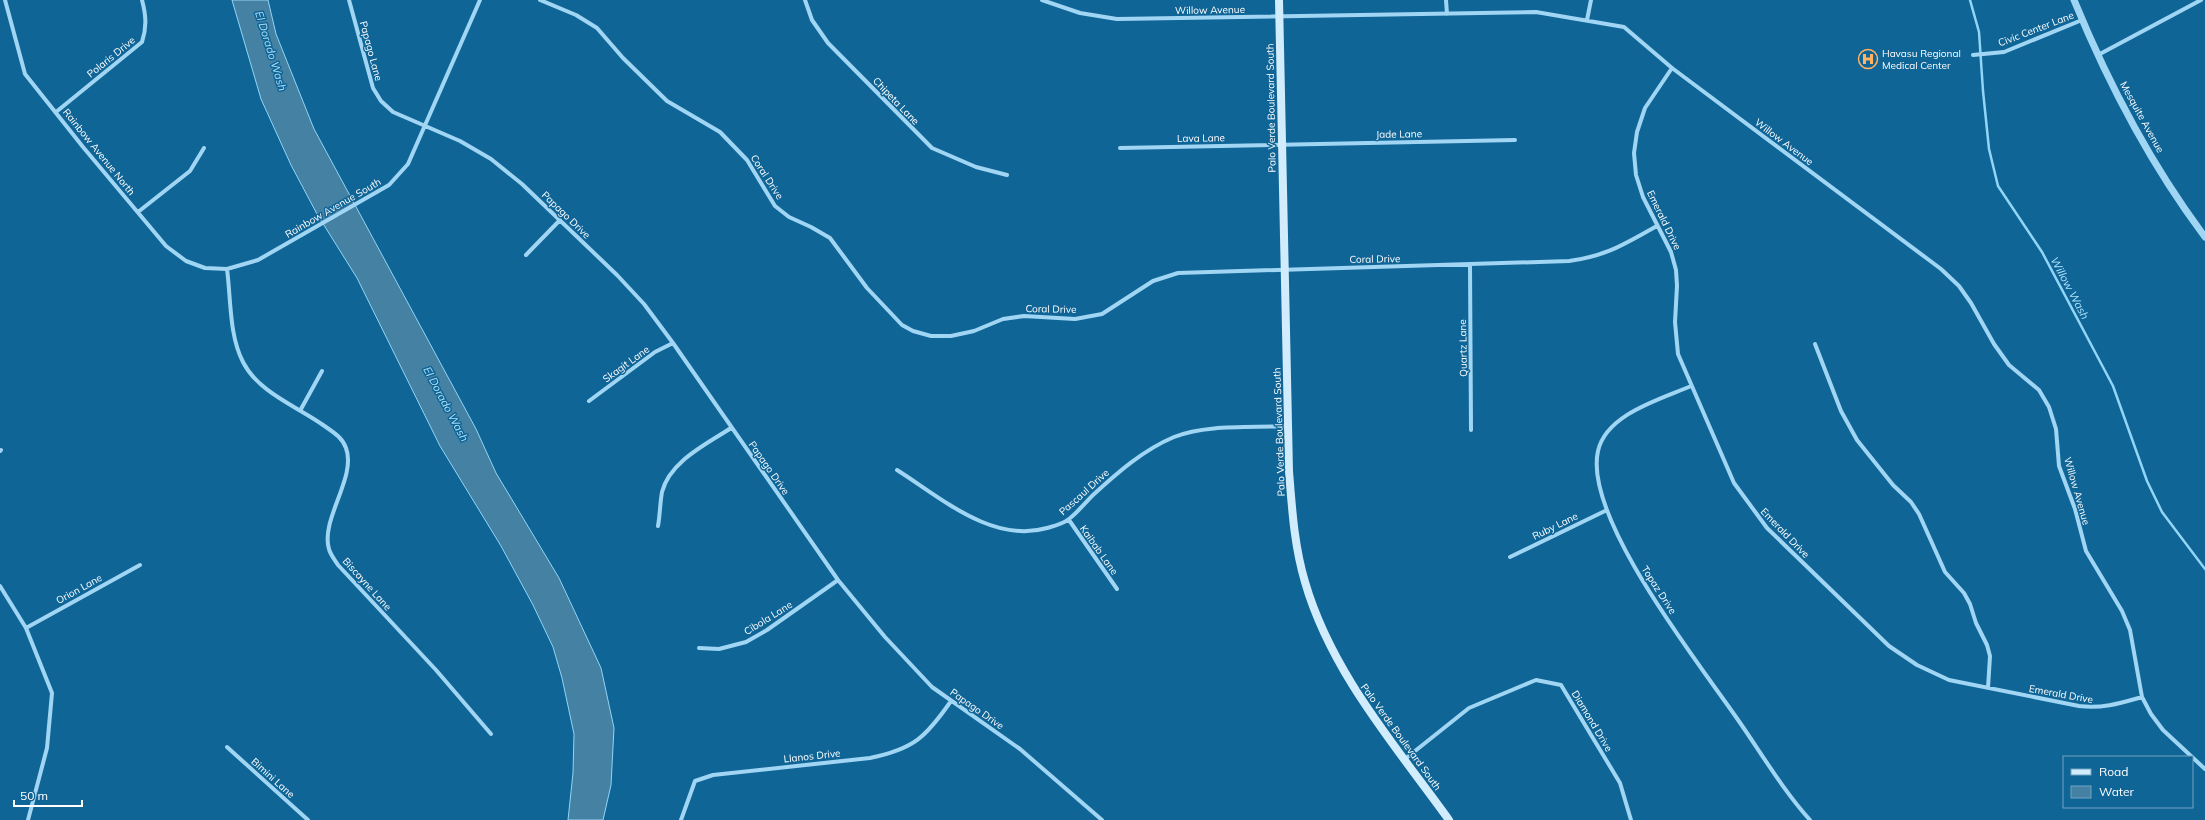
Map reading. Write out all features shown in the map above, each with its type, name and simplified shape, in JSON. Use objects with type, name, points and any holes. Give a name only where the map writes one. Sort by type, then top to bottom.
[{"type":"main road","name":"Palo Verde Boulevard South","points":[[1279,0],[1288,426],[1292,523],[1305,582],[1330,646],[1361,700],[1449,820]]},
{"type":"street","name":"Rainbow Avenue North","points":[[5,0],[25,74],[166,246],[186,261],[205,268],[227,269]]},
{"type":"street","name":"Polaris Drive","points":[[56,112],[142,42],[146,26],[142,0]]},
{"type":"street","name":"Papago Lane","points":[[349,0],[373,88],[381,101],[393,112],[426,125]]},
{"type":"street","name":"Rainbow Avenue South","points":[[227,269],[258,260],[389,185],[408,164],[480,0]]},
{"type":"street","name":"Coral Drive","points":[[540,0],[576,15],[597,28],[623,58],[667,101],[720,132],[747,160],[775,206],[789,217],[830,238],[867,288],[902,325],[913,331],[931,336],[950,336],[974,331],[1003,319],[1024,316],[1075,319],[1102,314],[1153,280],[1178,273],[1470,265],[1589,258],[1608,253],[1657,226]]},
{"type":"street","name":"Chipeta Lane","points":[[805,0],[812,20],[828,43],[932,148],[976,167],[1007,175]]},
{"type":"street","name":"Willow Avenue","points":[[1042,0],[1080,13],[1117,19],[1536,12],[1624,27],[1672,68],[1941,269],[1959,286],[1971,303],[1994,344],[2009,365],[2039,390],[2049,407],[2056,428],[2059,466],[2075,509],[2086,551],[2122,611],[2130,630],[2142,697],[2151,714],[2163,730],[2191,756]]},
{"type":"street","points":[[1446,0],[1447,14]]},
{"type":"street","points":[[1587,20],[1591,0]]},
{"type":"street","name":"Mesquite Avenue","points":[[2074,0],[2098,55],[2154,159],[2205,237]]},
{"type":"street","points":[[2098,55],[2201,0]]},
{"type":"street","name":"Civic Center Lane","points":[[1973,55],[2004,52],[2082,20]]},
{"type":"street","name":"Emerald Drive","points":[[1672,68],[1645,108],[1637,132],[1634,153],[1636,175],[1643,197],[1671,252],[1676,270],[1675,338],[1678,354],[1734,483],[1767,528],[1889,646],[1917,665],[1949,680],[2093,708],[2111,706],[2142,697]]},
{"type":"street","name":"Papago Drive","points":[[426,125],[491,159],[522,184],[644,304],[673,343],[838,580],[916,672],[951,701],[1020,749],[1102,820]]},
{"type":"street","name":"Jade Lane","points":[[1282,145],[1515,140]]},
{"type":"street","name":"Lava Lane","points":[[1120,148],[1282,145]]},
{"type":"street","points":[[138,212],[190,171],[204,148]]},
{"type":"street","points":[[526,255],[560,220]]},
{"type":"street","name":"Quartz Lane","points":[[1470,265],[1472,430]]},
{"type":"street","name":"Biscayne Lane","points":[[227,269],[235,343],[243,364],[253,378],[268,392],[301,409],[338,436],[347,452],[345,477],[328,533],[328,549],[338,565],[436,670],[492,734]]},
{"type":"street","name":"Skagit Lane","points":[[588,401],[655,352],[673,343]]},
{"type":"street","points":[[1815,344],[1841,410],[1857,440],[1893,485],[1911,502],[1919,514],[1945,572],[1964,593],[1970,604],[1976,623],[1987,645],[1990,656],[1988,688]]},
{"type":"street","points":[[301,409],[322,371]]},
{"type":"street","name":"Topaz Drive","points":[[1691,386],[1622,416],[1606,433],[1598,450],[1596,468],[1607,510],[1642,583],[1810,820]]},
{"type":"street","name":"Pascaul Drive","points":[[897,470],[960,510],[979,520],[999,528],[1016,532],[1027,532],[1041,530],[1069,520],[1120,470],[1157,445],[1172,438],[1201,429],[1288,426]]},
{"type":"street","points":[[658,526],[663,491],[672,471],[683,460],[731,428]]},
{"type":"street","name":"Ruby Lane","points":[[1510,556],[1607,510]]},
{"type":"street","name":"Kaibab Lane","points":[[1069,520],[1117,589]]},
{"type":"street","name":"Orion Lane","points":[[26,628],[140,565]]},
{"type":"street","name":"Cibola Lane","points":[[699,648],[719,649],[746,642],[773,626],[838,580]]},
{"type":"street","points":[[0,586],[26,628],[52,693],[47,748],[28,820]]},
{"type":"street","name":"Diamond Drive","points":[[1405,759],[1469,708],[1536,680],[1561,685],[1620,783],[1631,820]]},
{"type":"street","name":"Llanos Drive","points":[[681,820],[695,781],[713,775],[870,758],[903,750],[932,728],[951,701]]},
{"type":"street","name":"Bimini Lane","points":[[227,747],[308,820]]},
{"type":"street","name":"Willow Avenue","points":[[2193,758],[2205,769]]},
{"type":"water","name":"El Dorado Wash","points":[[232,0],[268,0],[276,34],[314,129],[476,429],[496,473],[559,578],[601,668],[614,728],[611,785],[603,820],[568,820],[573,773],[574,734],[562,678],[553,647],[533,605],[501,546],[440,446],[357,278],[317,214],[291,165],[261,99]]},
{"type":"waterway","name":"Willow Wash","points":[[1970,0],[1979,32],[1989,149],[1998,186],[2042,252],[2113,386],[2147,481],[2162,512],[2205,569]]},
{"type":"place","name":"Havasu Regional Medical Center","points":[[1868,59]]}]
